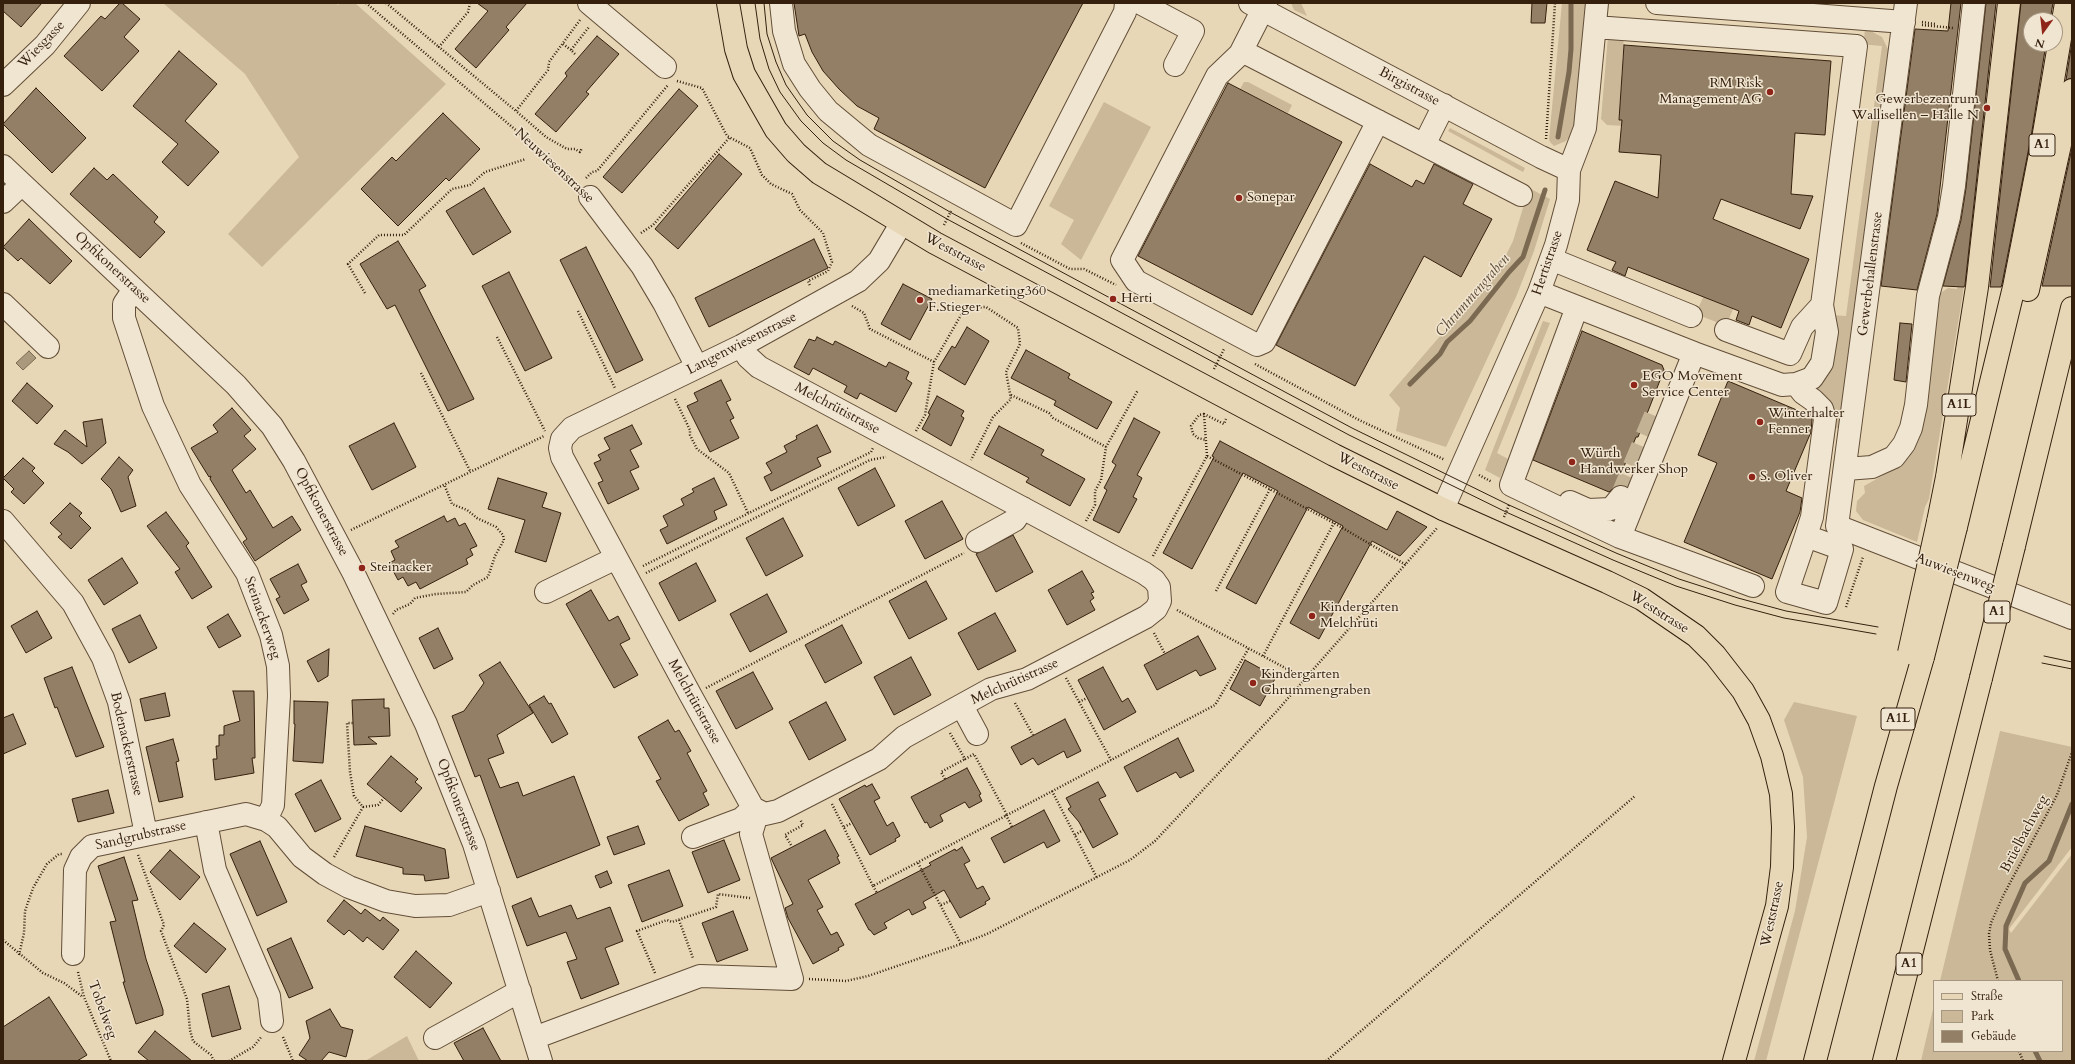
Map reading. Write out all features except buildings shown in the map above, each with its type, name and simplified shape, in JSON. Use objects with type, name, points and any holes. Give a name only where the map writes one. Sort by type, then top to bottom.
[{"type":"main road","name":"Weststrasse","points":[[728,3],[736,50],[744,74],[776,130],[796,153],[819,173],[901,224],[1334,455],[1443,509],[1642,599],[1696,636],[1715,655],[1743,691],[1759,720],[1772,756],[1780,794],[1783,827],[1782,867],[1777,906],[1734,1061]]},
{"type":"main road","name":"A1L","points":[[1947,524],[1947,477],[1977,287],[2009,3]]},
{"type":"main road","name":"A1","points":[[1815,1061],[1886,786],[1947,524],[2000,350],[2022,287],[2043,139],[2066,3]]},
{"type":"main road","points":[[2022,287],[2072,90]]},
{"type":"main road","name":"A1","points":[[1884,1061],[2014,546],[2072,308]]},
{"type":"street","name":"Wiesgasse","points":[[3,84],[45,44],[79,3]]},
{"type":"street","points":[[780,3],[784,30],[794,64],[810,89],[828,111],[869,145],[1016,225],[1125,12],[1126,3]]},
{"type":"street","points":[[1140,3],[1193,31],[1175,64]]},
{"type":"street","name":"Hertistrasse","points":[[1443,509],[1539,292],[1551,259],[1568,200],[1570,170],[1585,128],[1597,3]]},
{"type":"street","points":[[1657,3],[1911,17]]},
{"type":"street","points":[[1846,469],[1872,467],[1894,457],[1904,444],[1911,428],[1916,405],[1928,296],[1949,217],[1954,186],[1974,3]]},
{"type":"street","points":[[1260,5],[1242,51],[1217,76],[1122,260],[1136,281],[1257,345],[1264,342],[1378,121]]},
{"type":"street","name":"Birgistrasse","points":[[1260,5],[1444,105],[1570,170]]},
{"type":"street","points":[[586,10],[669,77]]},
{"type":"street","name":"Gewerbehallenstrasse","points":[[1837,526],[1911,17]]},
{"type":"street","points":[[1539,292],[1688,351],[1782,385],[1796,384],[1812,378],[1822,363],[1827,332],[1822,305],[1856,46],[1595,27]]},
{"type":"street","points":[[1242,51],[1521,195]]},
{"type":"street","points":[[1424,145],[1444,105]]},
{"type":"street","name":"Opfikonerstrasse","points":[[3,166],[236,385],[272,426],[294,461],[357,579],[423,717],[474,844],[542,1061]]},
{"type":"street","points":[[3,202],[22,184]]},
{"type":"street","name":"Neuwiesenstrasse","points":[[584,191],[642,266],[664,303],[697,367]]},
{"type":"street","name":"Langenwiesenstrasse","points":[[562,439],[572,428],[741,346],[858,281],[879,262],[901,224]]},
{"type":"street","points":[[1551,259],[1691,316]]},
{"type":"street","name":"Steinackerweg","points":[[134,289],[124,304],[124,318],[153,406],[190,485],[247,573],[271,635],[278,666],[279,696],[273,805],[266,820]]},
{"type":"street","points":[[3,304],[48,347]]},
{"type":"street","points":[[1726,330],[1790,354],[1802,327],[1822,305]]},
{"type":"street","points":[[1577,307],[1511,485],[1620,537],[1753,586]]},
{"type":"street","name":"Melchrütistrasse","points":[[562,439],[560,448],[562,457],[616,558],[756,810],[765,814],[778,811],[879,760],[904,737],[991,689],[1027,678],[1146,617],[1156,609],[1160,601],[1159,587],[1154,580],[1144,573],[758,367],[748,357],[741,346]]},
{"type":"street","points":[[1658,408],[1688,351]]},
{"type":"street","points":[[1620,537],[1688,351]]},
{"type":"street","points":[[1796,384],[1803,394],[1813,400],[1822,409],[1825,419],[1812,517],[1806,536]]},
{"type":"street","points":[[1518,465],[1528,481],[1547,492],[1588,510],[1611,510],[1621,497]]},
{"type":"street","points":[[977,541],[1015,520],[1023,508]]},
{"type":"street","name":"Bodenackerstrasse","points":[[3,521],[73,603],[103,658],[119,702],[142,843]]},
{"type":"street","name":"Auwiesenweg","points":[[1837,526],[2072,618]]},
{"type":"street","points":[[546,592],[616,558]]},
{"type":"street","points":[[962,706],[977,734]]},
{"type":"street","points":[[693,837],[741,819],[756,810]]},
{"type":"street","points":[[534,1038],[700,976],[792,978],[751,834],[756,810]]},
{"type":"street","name":"Sandgrubstrasse","points":[[75,960],[75,870],[81,857],[92,846],[142,843],[206,822],[246,814],[266,820]]},
{"type":"street","points":[[266,820],[277,827],[302,857],[325,874],[349,887],[386,901],[415,906],[449,905],[489,891]]},
{"type":"street","name":"Sandgrubstrasse","points":[[206,822],[215,870],[270,996],[277,1028]]},
{"type":"street","points":[[435,1038],[520,991]]},
{"type":"path","name":"Neuwiesenstrasse","points":[[366,3],[552,160],[584,191]]},
{"type":"path","points":[[386,3],[546,137],[567,149],[575,149],[580,152],[582,148]]},
{"type":"path","points":[[439,47],[468,12],[470,3]]},
{"type":"path","points":[[1545,146],[1555,3]]},
{"type":"path","points":[[516,111],[548,70],[549,62],[563,44],[566,36],[586,10]]},
{"type":"path","points":[[1911,17],[1949,28]]},
{"type":"path","points":[[571,50],[590,26]]},
{"type":"path","points":[[563,44],[575,54]]},
{"type":"path","points":[[584,191],[592,172],[597,172],[669,77],[702,88],[727,136],[750,148],[762,175],[770,184],[792,194],[800,210],[822,232],[832,262],[828,271],[808,282],[812,288]]},
{"type":"path","points":[[637,236],[652,225],[730,137]]},
{"type":"path","points":[[365,293],[348,264],[379,234],[404,235],[452,189],[470,185],[485,172],[526,159]]},
{"type":"path","points":[[944,225],[954,206]]},
{"type":"path","points":[[1016,240],[1070,269],[1084,269],[1119,287]]},
{"type":"path","points":[[848,302],[856,309],[864,313],[870,329],[934,362]]},
{"type":"path","points":[[917,430],[925,415],[934,362],[965,308],[986,307],[1018,328],[1020,344],[1006,372],[1012,399],[993,417],[970,463]]},
{"type":"path","points":[[578,311],[616,388]]},
{"type":"path","points":[[350,531],[546,435],[497,337]]},
{"type":"path","points":[[1212,372],[1227,343]]},
{"type":"path","points":[[1252,362],[1359,420],[1495,484]]},
{"type":"path","points":[[421,373],[470,471]]},
{"type":"path","points":[[1088,518],[1095,505],[1095,491],[1101,480],[1106,447],[1138,390]]},
{"type":"path","points":[[1011,394],[1049,413],[1053,418],[1106,447]]},
{"type":"path","points":[[674,397],[690,430],[690,435],[697,449],[728,473],[748,513]]},
{"type":"path","points":[[1206,440],[1198,438],[1193,434],[1191,426],[1199,414],[1204,414],[1224,424],[1228,417]]},
{"type":"path","points":[[1151,559],[1207,456],[1204,414]]},
{"type":"path","points":[[639,568],[871,452],[874,446]]},
{"type":"path","points":[[640,576],[870,460],[892,456]]},
{"type":"path","points":[[1207,456],[1334,523],[1406,565]]},
{"type":"path","points":[[388,619],[396,610],[410,604],[415,598],[436,594],[466,592],[473,585],[488,577],[495,556],[504,540],[503,535],[496,527],[477,518],[467,510],[452,504],[444,484]]},
{"type":"path","points":[[1216,591],[1270,489]]},
{"type":"path","points":[[792,978],[846,981],[895,968],[987,934],[1130,860],[1154,841],[1276,712],[1304,678],[1438,528],[1443,509]]},
{"type":"path","points":[[1263,656],[1334,523]]},
{"type":"path","points":[[1843,612],[1846,608],[1870,539]]},
{"type":"path","points":[[703,690],[974,547],[977,541]]},
{"type":"path","points":[[1160,601],[1304,678]]},
{"type":"path","points":[[1153,630],[1165,654]]},
{"type":"path","points":[[873,886],[1215,705],[1249,648]]},
{"type":"path","points":[[1065,676],[1111,760]]},
{"type":"path","points":[[1079,702],[1087,698]]},
{"type":"path","points":[[1015,703],[1032,735]]},
{"type":"path","points":[[353,723],[347,723],[350,772],[354,796],[363,807]]},
{"type":"path","points":[[950,731],[965,759]]},
{"type":"path","name":"Brüelbachweg","points":[[1998,980],[1990,950],[1989,934],[1991,923],[2003,896],[2057,795],[2072,752]]},
{"type":"path","points":[[945,779],[941,772],[974,754],[1012,826]]},
{"type":"path","points":[[1052,791],[1096,878]]},
{"type":"path","points":[[1326,1061],[1635,796]]},
{"type":"path","points":[[363,807],[378,805],[384,798]]},
{"type":"path","points":[[830,800],[877,893]]},
{"type":"path","points":[[333,860],[363,807]]},
{"type":"path","points":[[791,845],[785,835],[803,825],[799,816]]},
{"type":"path","points":[[844,827],[852,823]]},
{"type":"path","points":[[1075,835],[1083,830]]},
{"type":"path","points":[[142,843],[164,925],[161,931],[187,1000],[190,1030],[193,1041],[211,1055],[214,1061]]},
{"type":"path","points":[[19,955],[24,933],[25,911],[33,888],[47,864],[59,854],[81,857]]},
{"type":"path","points":[[918,863],[961,944]]},
{"type":"path","points":[[663,990],[659,977],[653,972],[637,931],[667,920],[672,922],[716,907],[718,894],[745,899],[768,894]]},
{"type":"path","points":[[941,905],[950,901]]},
{"type":"path","points":[[679,920],[700,976]]},
{"type":"path","points":[[3,940],[19,955],[43,973],[64,983],[84,997]]},
{"type":"path","name":"Tobelweg","points":[[75,960],[84,997],[111,1061]]},
{"type":"path","points":[[277,1028],[293,1061]]},
{"type":"path","points":[[229,1061],[253,1047]]},
{"type":"green space","points":[[163,3],[336,3],[338,5],[340,3],[355,3],[446,84],[262,267],[228,234],[299,157],[245,74]]},
{"type":"green space","points":[[1291,3],[1301,3],[1307,16],[1294,10]]},
{"type":"green space","points":[[1562,3],[1588,3],[1578,116],[1571,135],[1566,141],[1554,146],[1549,139]]},
{"type":"green space","points":[[1865,28],[1882,37],[1888,49],[1890,62],[1841,429],[1836,428],[1834,443],[1829,442],[1809,390],[1832,315],[1846,316],[1882,46],[1859,44],[1864,40]]},
{"type":"green space","points":[[1624,34],[1619,120],[1625,120],[1624,126],[1607,125],[1601,119],[1608,36]]},
{"type":"green space","points":[[1244,82],[1248,82],[1292,105],[1288,113],[1240,89]]},
{"type":"green space","points":[[1104,102],[1151,127],[1081,260],[1061,244],[1074,220],[1049,206]]},
{"type":"green space","points":[[1450,128],[1525,168],[1523,172],[1448,131]]},
{"type":"green space","points":[[1529,188],[1550,199],[1534,251],[1516,297],[1446,447],[1396,431],[1400,408],[1389,395],[1500,267],[1513,241]]},
{"type":"green space","points":[[1967,195],[1968,240],[1963,293],[1929,499],[1925,507],[1917,542],[1863,520],[1856,511],[1857,501],[1865,493],[1864,486],[1889,472],[1905,459],[1936,296],[1948,288],[1957,289]]},
{"type":"green space","points":[[1703,297],[1733,309],[1726,326],[1696,314]]},
{"type":"green space","points":[[1543,321],[1550,323],[1497,453],[1508,459],[1500,478],[1485,470]]},
{"type":"green space","points":[[1794,702],[1857,716],[1766,1061],[1754,1061],[1795,911],[1807,837],[1803,777],[1784,720]]},
{"type":"green space","points":[[2000,731],[2072,747],[2072,847],[2009,929],[2011,933],[2072,854],[2072,1061],[1921,1061],[1933,1009],[1933,1052],[2063,1052],[2063,980],[1940,980]]},
{"type":"green space","points":[[407,1036],[419,1061],[365,1061]]},
{"type":"shaded area","points":[[29,351],[36,358],[23,370],[16,363]]},
{"type":"waterway","name":"Chrummengraben","points":[[1558,137],[1569,72],[1571,49],[1571,3]]},
{"type":"waterway","name":"Chrummengraben","points":[[1410,384],[1440,354],[1447,342],[1470,321],[1509,272],[1523,257],[1545,190]]},
{"type":"waterway","points":[[2019,980],[2005,949],[2006,926],[2025,883],[2049,861],[2072,804]]},
{"type":"waterway","points":[[2036,1052],[2040,1061]]},
{"type":"tunnel","points":[[1621,497],[1658,408]]},
{"type":"tram line","points":[[755,3],[760,39],[769,69],[780,92],[801,121],[823,143],[846,160],[947,219],[1349,435],[1506,512],[1613,560],[1676,586],[1735,605],[1784,618],[1876,634]]},
{"type":"tram line","points":[[764,3],[767,34],[776,62],[786,85],[807,115],[833,141],[860,160],[950,212],[1352,428],[1509,505],[1616,553],[1679,579],[1738,598],[1786,611],[1878,627]]},
{"type":"tram line","points":[[2044,656],[2072,662]]},
{"type":"tram line","points":[[2042,663],[2072,669]]},
{"type":"place","name":"RM Risk Management AG","points":[[1770,92]]},
{"type":"place","name":"Gewerbezentrum Wallisellen – Halle N","points":[[1987,108]]},
{"type":"place","name":"Sonepar","points":[[1239,198]]},
{"type":"place","name":"Herti","points":[[1113,299]]},
{"type":"place","name":"mediamarketing360 F.Stieger","points":[[920,300]]},
{"type":"place","name":"EGO Movement Service Center","points":[[1634,385]]},
{"type":"place","name":"Winterhalter Fenner","points":[[1760,422]]},
{"type":"place","name":"Würth Handwerker Shop","points":[[1572,462]]},
{"type":"place","name":"S. Oliver","points":[[1752,477]]},
{"type":"place","name":"Steinacker","points":[[362,568]]},
{"type":"place","name":"Kindergarten Melchrüti","points":[[1312,616]]},
{"type":"place","name":"Kindergarten Chrummengraben","points":[[1253,683]]}]
